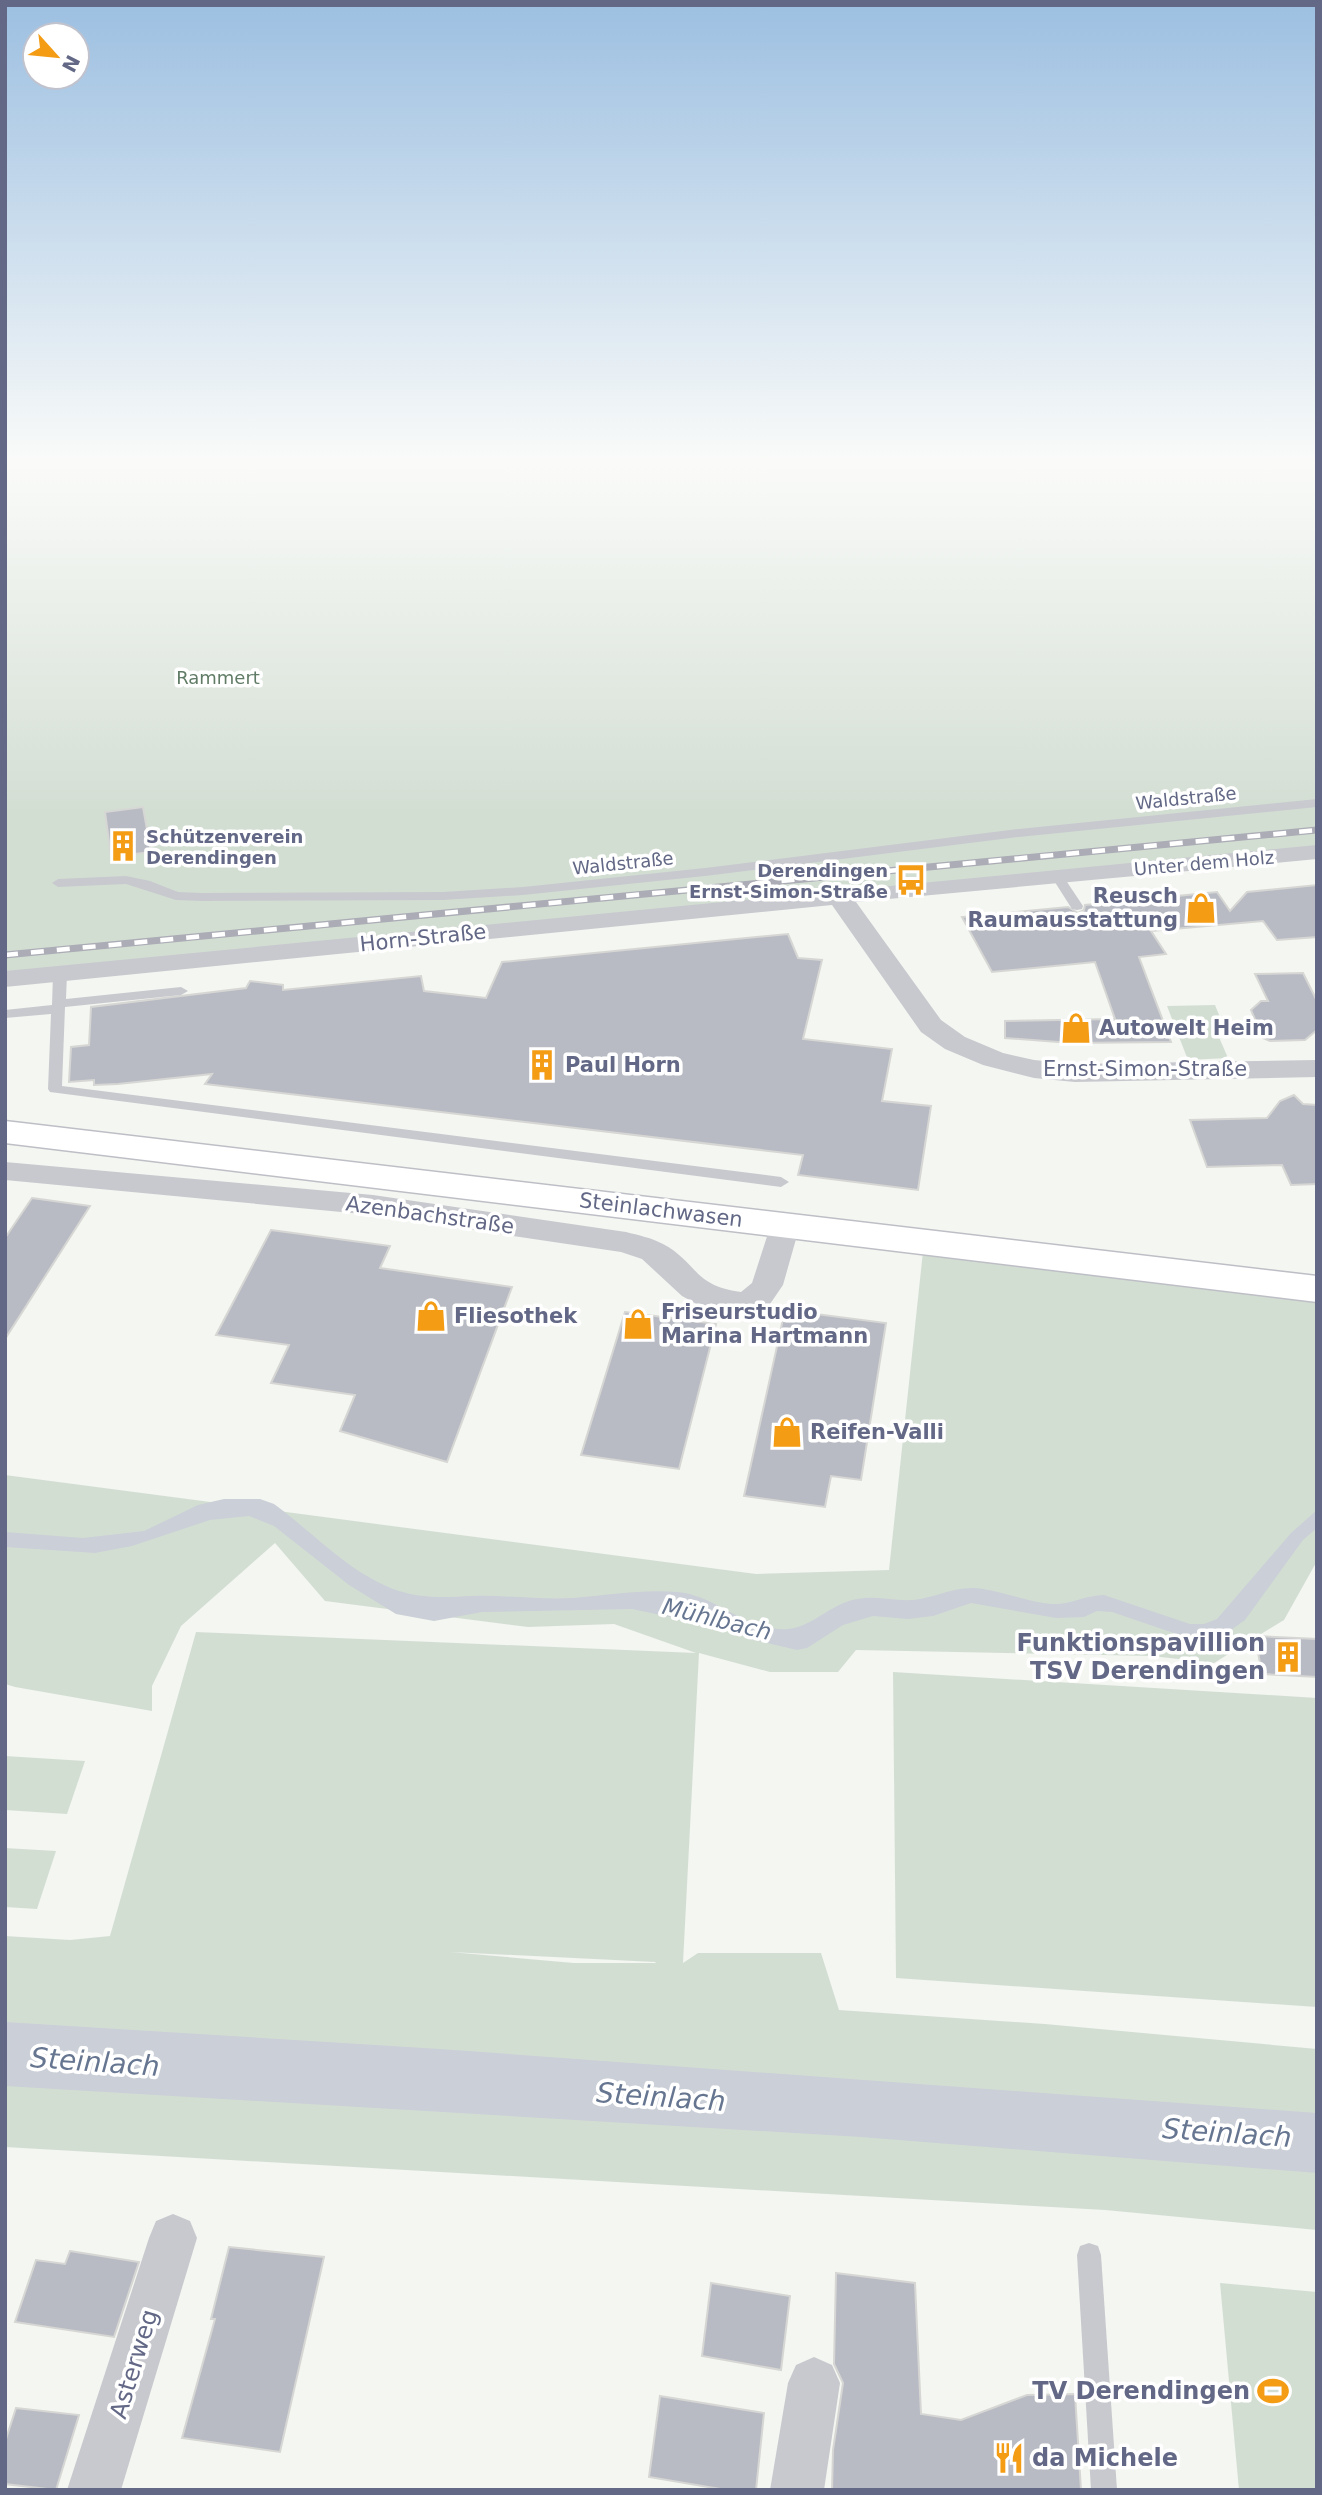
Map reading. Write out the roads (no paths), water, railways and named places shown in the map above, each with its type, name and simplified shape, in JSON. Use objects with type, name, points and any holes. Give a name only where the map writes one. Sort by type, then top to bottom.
[{"type":"street","name":"Unter dem Holz","points":[[840,897],[1317,852]]},
{"type":"street","name":"Horn-Straße","points":[[5,979],[840,897]]},
{"type":"street","name":"Ernst-Simon-Straße","points":[[840,897],[931,1026],[955,1043],[993,1059],[1034,1069],[1075,1073],[1317,1068]]},
{"type":"street","name":"Steinlachwasen","points":[[5,1132],[1317,1289]]},
{"type":"street","name":"Azenbachstraße","points":[[5,1171],[373,1205],[626,1242],[653,1252],[693,1288],[713,1299],[745,1303],[759,1296],[767,1285],[784,1225]]},
{"type":"street","name":"Asterweg","points":[[94,2490],[173,2238]]},
{"type":"street","points":[[797,2490],[814,2383]]},
{"type":"lane","name":"Waldstraße","points":[[58,883],[126,880],[146,884],[176,896],[202,897],[443,896],[705,872],[1018,833],[1317,803]]},
{"type":"lane","points":[[1057,876],[1077,906]]},
{"type":"lane","points":[[60,974],[55,1089],[781,1182]]},
{"type":"lane","points":[[5,1014],[181,992]]},
{"type":"lane","points":[[1089,2255],[1104,2490]]},
{"type":"water","name":"Mühlbach","points":[[224,1499],[260,1499],[274,1504],[365,1575],[408,1594],[436,1597],[573,1598],[638,1592],[678,1592],[706,1600],[759,1625],[788,1629],[807,1623],[853,1600],[913,1600],[975,1588],[1052,1604],[1104,1595],[1190,1624],[1204,1624],[1217,1619],[1291,1533],[1317,1510],[1317,1528],[1303,1540],[1245,1620],[1217,1640],[1197,1641],[1112,1612],[1097,1611],[1084,1617],[1056,1618],[971,1603],[933,1616],[908,1619],[873,1616],[843,1625],[807,1648],[797,1650],[750,1639],[727,1629],[632,1609],[482,1612],[434,1621],[396,1614],[349,1585],[274,1526],[249,1516],[210,1520],[132,1546],[95,1553],[5,1547],[5,1532],[83,1538],[144,1531],[198,1505]]},
{"type":"water","name":"Steinlach","points":[[5,2022],[440,2049],[1317,2113],[1317,2173],[861,2137],[5,2086]]},
{"type":"railway","points":[[5,955],[1317,830]]},
{"type":"place","name":"Schützenverein Derendingen","points":[[123,846]]},
{"type":"place","name":"Derendingen Ernst-Simon-Straße","points":[[911,880]]},
{"type":"place","name":"Reusch Raumausstattung","points":[[1201,908]]},
{"type":"place","name":"Autowelt Heim","points":[[1076,1028]]},
{"type":"place","name":"Paul Horn","points":[[542,1065]]},
{"type":"place","name":"Fliesothek","points":[[431,1316]]},
{"type":"place","name":"Friseurstudio Marina Hartmann","points":[[638,1324]]},
{"type":"place","name":"Reifen-Valli","points":[[787,1432]]},
{"type":"place","name":"Funktionspavillion TSV Derendingen","points":[[1288,1657]]},
{"type":"place","name":"TV Derendingen","points":[[1273,2391]]},
{"type":"place","name":"da Michele","points":[[1009,2458]]},
{"type":"park label","name":"Rammert","points":[[218,677]]}]
